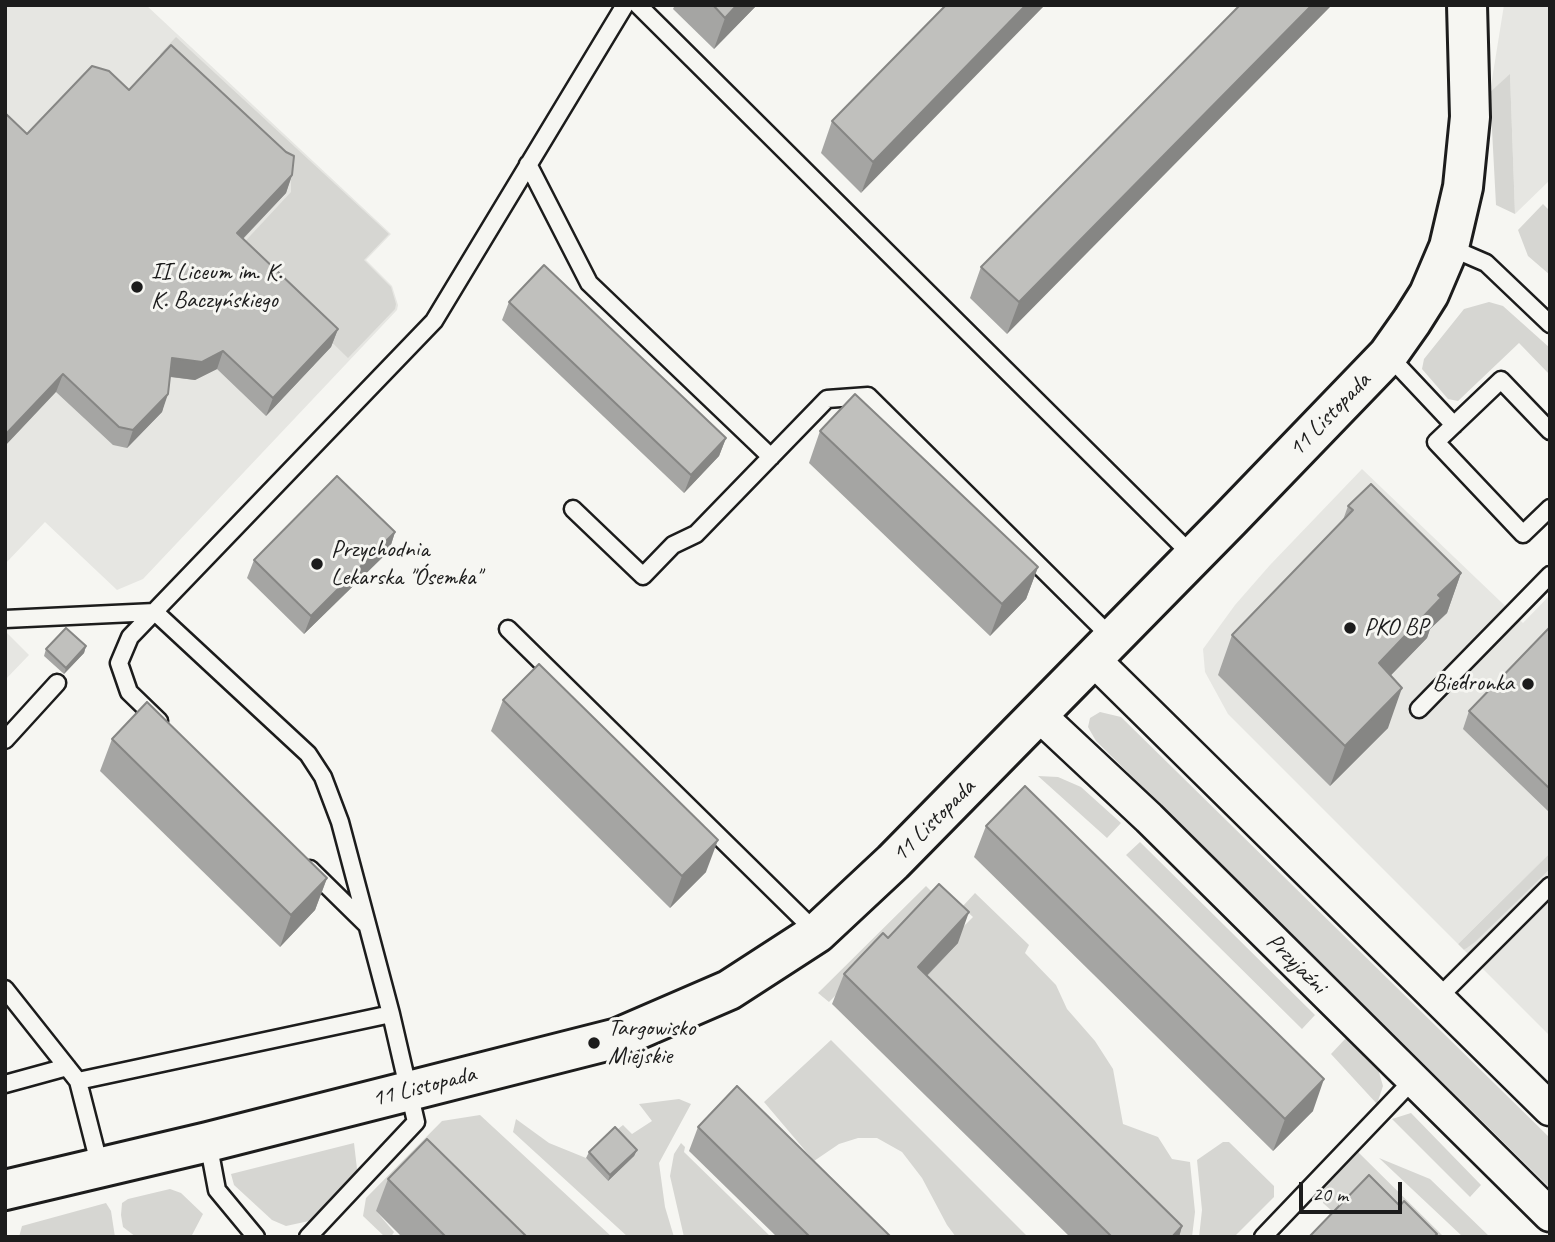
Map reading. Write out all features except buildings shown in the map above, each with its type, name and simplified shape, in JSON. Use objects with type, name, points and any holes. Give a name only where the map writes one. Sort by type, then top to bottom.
[{"type":"street","name":"11 Listopada","points":[[5,1190],[208,1142],[618,1038],[729,990],[817,933],[893,863],[1388,355],[1429,294],[1449,247],[1463,187],[1470,117],[1467,5]]},
{"type":"street","points":[[1103,649],[1437,999],[1550,1109]]},
{"type":"street","name":"Przyjaźni","points":[[1039,715],[1149,818],[1550,1214]]},
{"type":"lane","points":[[173,735],[129,692],[120,663],[130,637],[434,321],[625,5]]},
{"type":"lane","points":[[638,5],[1193,556]]},
{"type":"lane","points":[[528,164],[589,283],[771,457]]},
{"type":"lane","points":[[1449,247],[1486,263],[1550,324]]},
{"type":"lane","points":[[1388,355],[1454,425]]},
{"type":"lane","points":[[1550,432],[1501,380],[1436,442],[1523,534],[1550,508]]},
{"type":"lane","points":[[573,509],[643,576],[673,545],[696,534],[827,399],[867,396],[1103,649]]},
{"type":"lane","points":[[1419,709],[1550,575]]},
{"type":"lane","points":[[5,619],[155,612],[308,754],[323,777],[340,822],[368,925],[416,1122],[308,1237]]},
{"type":"lane","points":[[508,629],[817,933]]},
{"type":"lane","points":[[5,740],[57,683]]},
{"type":"lane","points":[[299,859],[368,925]]},
{"type":"lane","points":[[1437,999],[1550,886]]},
{"type":"lane","points":[[5,989],[78,1081],[100,1167]]},
{"type":"lane","points":[[78,1081],[391,1014]]},
{"type":"lane","points":[[5,1084],[66,1067]]},
{"type":"lane","points":[[1263,1237],[1413,1080]]},
{"type":"lane","points":[[208,1142],[217,1189],[256,1237]]},
{"type":"shaded area","points":[[5,5],[146,5],[391,234],[366,260],[392,286],[397,310],[143,579],[117,590],[45,522],[5,564]]},
{"type":"shaded area","points":[[1504,5],[1550,5],[1550,180],[1515,214],[1510,75],[1490,92]]},
{"type":"shaded area","points":[[176,37],[389,234],[364,260],[391,287],[395,309],[348,358],[237,250],[291,192],[291,182],[288,172],[160,54]]},
{"type":"shaded area","points":[[1510,74],[1515,214],[1496,205],[1490,92]]},
{"type":"shaded area","points":[[1543,204],[1550,211],[1550,275],[1528,256],[1518,230]]},
{"type":"shaded area","points":[[1489,302],[1503,306],[1550,348],[1550,375],[1519,343],[1458,401],[1448,399],[1422,369],[1424,359],[1464,309]]},
{"type":"shaded area","points":[[1362,469],[1523,623],[1550,595],[1550,853],[1458,944],[1228,714],[1205,672],[1203,649],[1235,605]]},
{"type":"shaded area","points":[[5,631],[29,655],[5,680]]},
{"type":"shaded area","points":[[1100,712],[1121,717],[1550,1138],[1550,1188],[1096,741],[1088,727],[1090,718]]},
{"type":"shaded area","points":[[1038,776],[1058,777],[1081,787],[1121,823],[1107,838]]},
{"type":"shaded area","points":[[1140,842],[1315,1015],[1302,1029],[1126,855]]},
{"type":"shaded area","points":[[1550,853],[1550,869],[1464,950],[1458,944]]},
{"type":"shaded area","points":[[1550,869],[1550,1036],[1464,950]]},
{"type":"shaded area","points":[[926,886],[945,905],[952,938],[973,917],[962,907],[975,893],[1029,945],[1025,953],[1056,985],[1067,1009],[1095,1041],[1113,1069],[1123,1124],[1158,1137],[1172,1159],[1190,1162],[1195,1212],[1192,1237],[1155,1237],[871,960],[829,1002],[818,993]]},
{"type":"shaded area","points":[[1346,1038],[1378,1069],[1383,1086],[1377,1104],[1331,1054]]},
{"type":"shaded area","points":[[831,1040],[1028,1237],[956,1237],[922,1178],[902,1152],[877,1138],[858,1138],[839,1144],[814,1161],[764,1102]]},
{"type":"shaded area","points":[[679,1099],[691,1104],[659,1163],[665,1207],[674,1237],[628,1237],[513,1132],[516,1119],[549,1143],[586,1158],[608,1181],[613,1133],[623,1125],[632,1134],[652,1121],[639,1104]]},
{"type":"shaded area","points":[[1411,1113],[1481,1185],[1470,1197],[1392,1119]]},
{"type":"shaded area","points":[[480,1115],[612,1237],[483,1237],[376,1211],[394,1232],[391,1237],[385,1237],[363,1216],[366,1198],[442,1121]]},
{"type":"shaded area","points":[[1223,1142],[1229,1142],[1274,1186],[1274,1197],[1234,1237],[1199,1237],[1202,1210],[1197,1160]]},
{"type":"shaded area","points":[[354,1143],[359,1172],[309,1221],[286,1226],[272,1220],[234,1185],[231,1174]]},
{"type":"shaded area","points":[[681,1143],[685,1147],[684,1152],[771,1237],[684,1237],[670,1176],[674,1154]]},
{"type":"shaded area","points":[[1357,1151],[1444,1237],[1409,1237],[1341,1219],[1323,1203],[1323,1182]]},
{"type":"shaded area","points":[[1379,1158],[1430,1179],[1490,1237],[1463,1237]]},
{"type":"shaded area","points":[[170,1189],[181,1193],[203,1214],[191,1237],[136,1237],[123,1227],[122,1203],[128,1199]]},
{"type":"shaded area","points":[[106,1203],[111,1211],[115,1237],[19,1237],[22,1226]]},
{"type":"place","name":"II Liceum im. K. K. Baczyńskiego","points":[[137,287]]},
{"type":"place","name":"Przychodnia Lekarska \"Ósemka\"","points":[[317,564]]},
{"type":"place","name":"PKO BP","points":[[1350,628]]},
{"type":"place","name":"Biedronka","points":[[1528,684]]},
{"type":"place","name":"Targowisko Miejskie","points":[[594,1043]]}]
